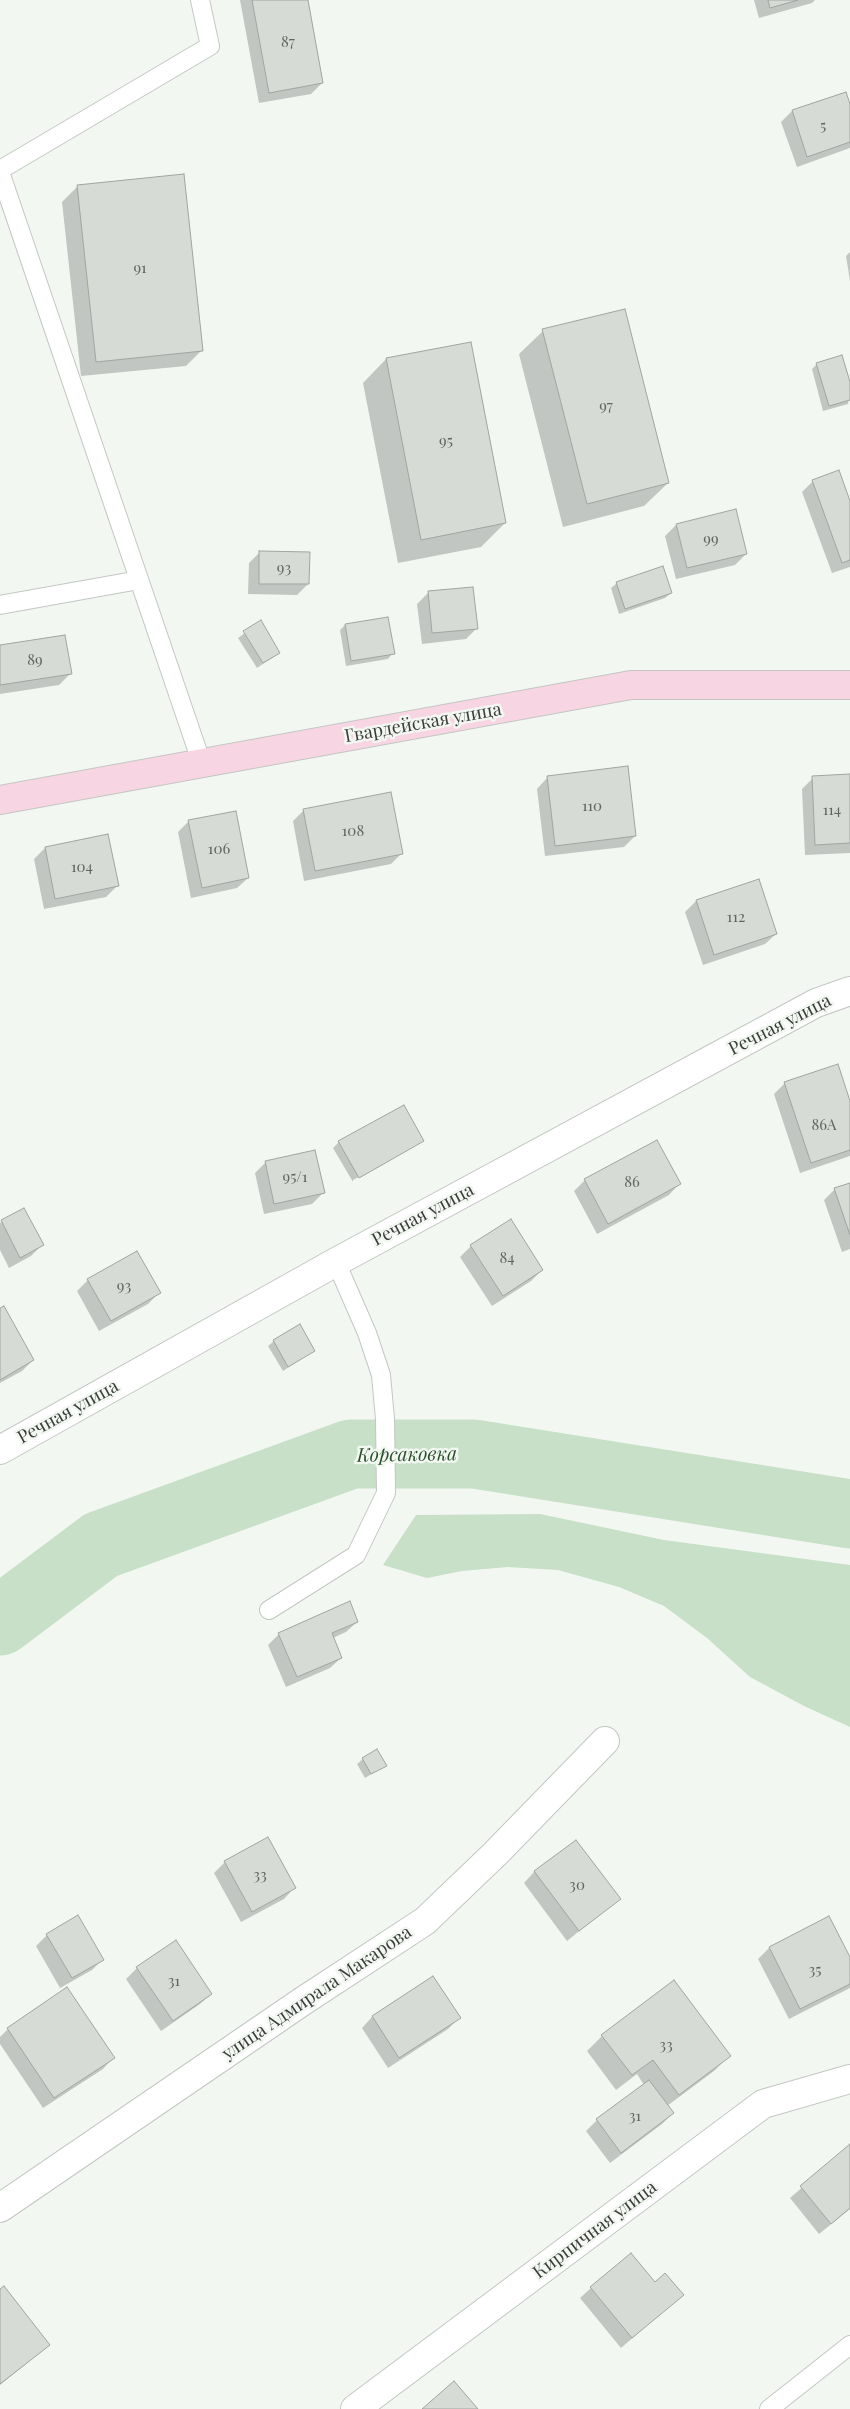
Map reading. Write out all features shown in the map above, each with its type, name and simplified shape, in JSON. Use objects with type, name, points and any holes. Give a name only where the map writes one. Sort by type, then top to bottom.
[{"type":"main road","name":"Гвардейская улица","points":[[0,800],[631,685],[850,685]]},
{"type":"street","name":"Речная улица","points":[[0,1450],[336,1262],[816,1003],[850,990]]},
{"type":"street","name":"улица Адмирала Макарова","points":[[0,2208],[294,2006],[425,1921],[495,1854],[605,1741]]},
{"type":"street","name":"Кирпичная улица","points":[[355,2409],[763,2104],[850,2079]]},
{"type":"lane","points":[[200,0],[210,46],[0,171],[202,764]]},
{"type":"lane","points":[[0,605],[139,580]]},
{"type":"lane","points":[[269,1610],[356,1555],[386,1493],[385,1420],[381,1374],[367,1333],[336,1262]]},
{"type":"lane","points":[[769,2409],[850,2345]]},
{"type":"shaded area","points":[[540,1514],[664,1540],[850,1565],[850,1727],[804,1706],[750,1677],[707,1638],[664,1606],[619,1587],[558,1570],[508,1567],[462,1571],[427,1578],[383,1565],[416,1515]]},
{"type":"building","points":[[252,0],[308,0],[323,83],[269,93]]},
{"type":"building","points":[[768,0],[798,0],[770,8]]},
{"type":"building","points":[[846,92],[850,104],[850,142],[807,157],[792,110]]},
{"type":"building","points":[[184,174],[203,351],[96,362],[77,185]]},
{"type":"building","points":[[625,309],[669,483],[587,504],[542,329]]},
{"type":"building","points":[[471,342],[506,523],[421,540],[386,358]]},
{"type":"building","points":[[842,355],[850,382],[850,400],[829,406],[816,363]]},
{"type":"building","points":[[839,470],[850,501],[850,560],[842,563],[812,480]]},
{"type":"building","points":[[736,509],[747,554],[687,568],[676,524]]},
{"type":"building","points":[[259,551],[310,552],[309,584],[259,584]]},
{"type":"building","points":[[663,566],[672,593],[625,609],[616,582]]},
{"type":"building","points":[[473,587],[478,629],[432,633],[428,591]]},
{"type":"building","points":[[388,617],[395,654],[351,661],[345,624]]},
{"type":"building","points":[[261,620],[280,653],[263,663],[243,631]]},
{"type":"building","points":[[65,635],[72,674],[0,685],[0,645]]},
{"type":"building","points":[[628,766],[636,836],[555,846],[547,776]]},
{"type":"building","points":[[850,774],[850,843],[815,845],[812,776]]},
{"type":"building","points":[[391,792],[403,854],[315,871],[303,809]]},
{"type":"building","points":[[236,811],[249,878],[202,888],[188,820]]},
{"type":"building","points":[[108,834],[119,886],[55,899],[45,847]]},
{"type":"building","points":[[759,879],[777,934],[714,955],[696,900]]},
{"type":"building","points":[[838,1064],[850,1101],[850,1150],[811,1163],[784,1082]]},
{"type":"building","points":[[404,1105],[424,1141],[359,1178],[338,1141]]},
{"type":"building","points":[[657,1140],[681,1184],[608,1224],[584,1179]]},
{"type":"building","points":[[315,1150],[325,1193],[274,1204],[265,1161]]},
{"type":"building","points":[[850,1183],[850,1235],[834,1188]]},
{"type":"building","points":[[24,1208],[44,1245],[20,1258],[1,1220]]},
{"type":"building","points":[[511,1219],[543,1270],[503,1296],[470,1245]]},
{"type":"building","points":[[137,1251],[161,1293],[111,1321],[87,1279]]},
{"type":"building","points":[[4,1306],[34,1360],[0,1380],[0,1308]]},
{"type":"building","points":[[300,1324],[315,1351],[288,1367],[273,1340]]},
{"type":"building","points":[[350,1601],[358,1622],[332,1633],[342,1658],[297,1677],[278,1633]]},
{"type":"building","points":[[377,1749],[387,1766],[371,1774],[362,1758]]},
{"type":"building","points":[[268,1837],[296,1888],[252,1912],[224,1861]]},
{"type":"building","points":[[576,1840],[621,1899],[579,1931],[534,1871]]},
{"type":"building","points":[[78,1915],[104,1960],[72,1978],[46,1934]]},
{"type":"building","points":[[829,1916],[850,1957],[850,1984],[800,2009],[769,1947]]},
{"type":"building","points":[[176,1940],[212,1994],[173,2021],[136,1967]]},
{"type":"building","points":[[433,1976],[461,2018],[399,2058],[372,2016]]},
{"type":"building","points":[[674,1980],[731,2056],[679,2095],[653,2060],[632,2075],[601,2035]]},
{"type":"building","points":[[67,1987],[115,2058],[54,2098],[7,2028]]},
{"type":"building","points":[[649,2080],[674,2113],[621,2153],[596,2119]]},
{"type":"building","points":[[850,2144],[850,2208],[831,2224],[800,2186]]},
{"type":"building","points":[[631,2253],[655,2282],[665,2273],[684,2295],[632,2338],[590,2287]]},
{"type":"building","points":[[4,2286],[50,2345],[0,2384],[0,2289]]},
{"type":"building","points":[[454,2381],[478,2409],[422,2409]]},
{"type":"waterway","name":"Корсаковка","points":[[0,1621],[101,1545],[351,1454],[474,1454],[850,1514]]}]
